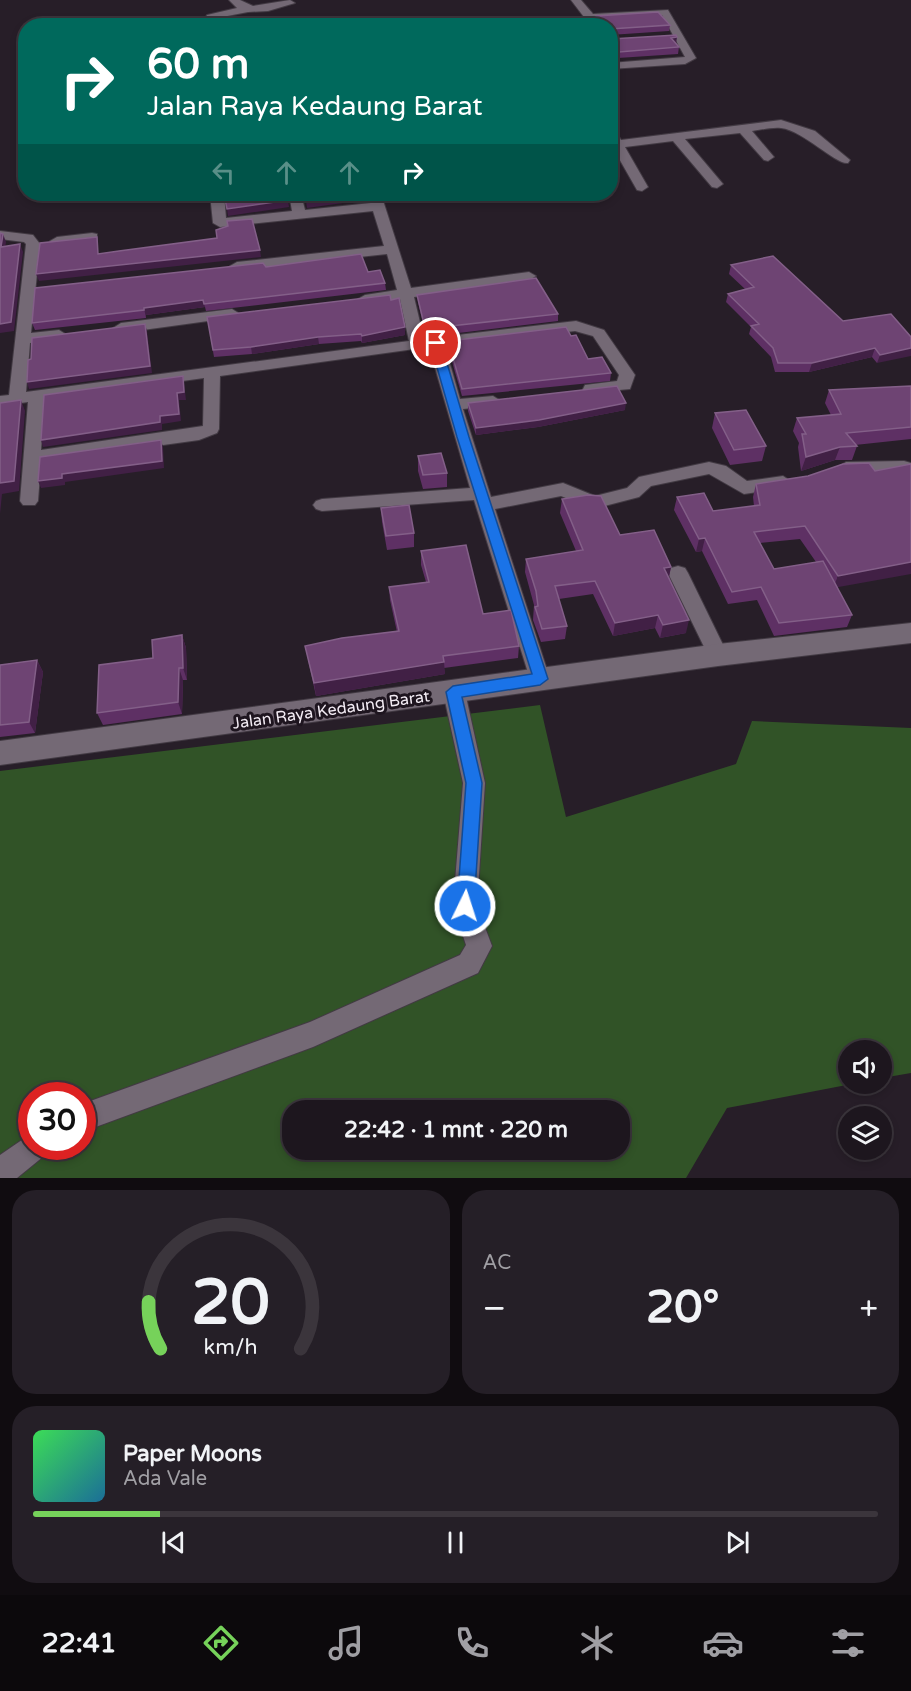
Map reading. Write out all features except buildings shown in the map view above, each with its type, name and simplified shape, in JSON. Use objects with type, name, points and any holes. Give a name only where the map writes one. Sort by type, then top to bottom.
[{"type":"street","points":[[234,0],[246,9]]},
{"type":"street","points":[[212,18],[246,9],[303,0]]},
{"type":"street","points":[[576,0],[588,18]]},
{"type":"street","points":[[290,3],[299,11]]},
{"type":"street","points":[[615,18],[664,12],[668,15],[675,36],[690,55],[688,60],[618,65]]},
{"type":"street","points":[[618,141],[676,137],[781,124],[811,134],[844,160]]},
{"type":"street","points":[[743,129],[768,158]]},
{"type":"street","points":[[676,137],[717,184]]},
{"type":"street","points":[[618,150],[642,187]]},
{"type":"street","points":[[218,201],[220,223],[299,214],[371,201]]},
{"type":"street","points":[[296,201],[299,214]]},
{"type":"street","points":[[377,201],[406,294],[418,344]]},
{"type":"street","points":[[0,235],[28,238],[33,244],[35,289],[23,339],[17,398]]},
{"type":"street","points":[[33,244],[92,237]]},
{"type":"street","points":[[217,268],[393,249]]},
{"type":"street","points":[[348,301],[529,276]]},
{"type":"street","points":[[104,330],[244,313]]},
{"type":"street","points":[[0,401],[418,344],[582,326],[599,333],[627,375],[624,384],[570,392]]},
{"type":"street","points":[[23,339],[70,334]]},
{"type":"street","points":[[436,343],[540,679]]},
{"type":"street","points":[[34,457],[199,434],[211,429],[212,372]]},
{"type":"street","points":[[29,501],[37,395]]},
{"type":"street","points":[[454,405],[512,399]]},
{"type":"street","points":[[827,471],[847,468],[904,467],[911,470]]},
{"type":"street","points":[[322,505],[484,499],[563,489],[593,503],[633,493],[645,481],[709,468],[720,470],[744,488],[798,480]]},
{"type":"street","points":[[678,573],[718,655]]},
{"type":"street","name":"Jalan Raya Kedaung Barat","points":[[0,753],[718,655],[911,633]]},
{"type":"street","points":[[96,1113],[313,1034],[469,964],[479,946],[465,906],[474,783],[453,692]]},
{"type":"street","points":[[0,1173],[18,1159]]},
{"type":"green space","points":[[540,705],[566,817],[736,764],[752,721],[911,728],[911,1073],[892,1076],[892,1040],[838,1040],[838,1087],[727,1108],[686,1178],[0,1178],[0,771]]},
{"type":"route","points":[[436,343],[463,437],[513,588],[540,679],[453,692],[474,783],[465,906]]}]
